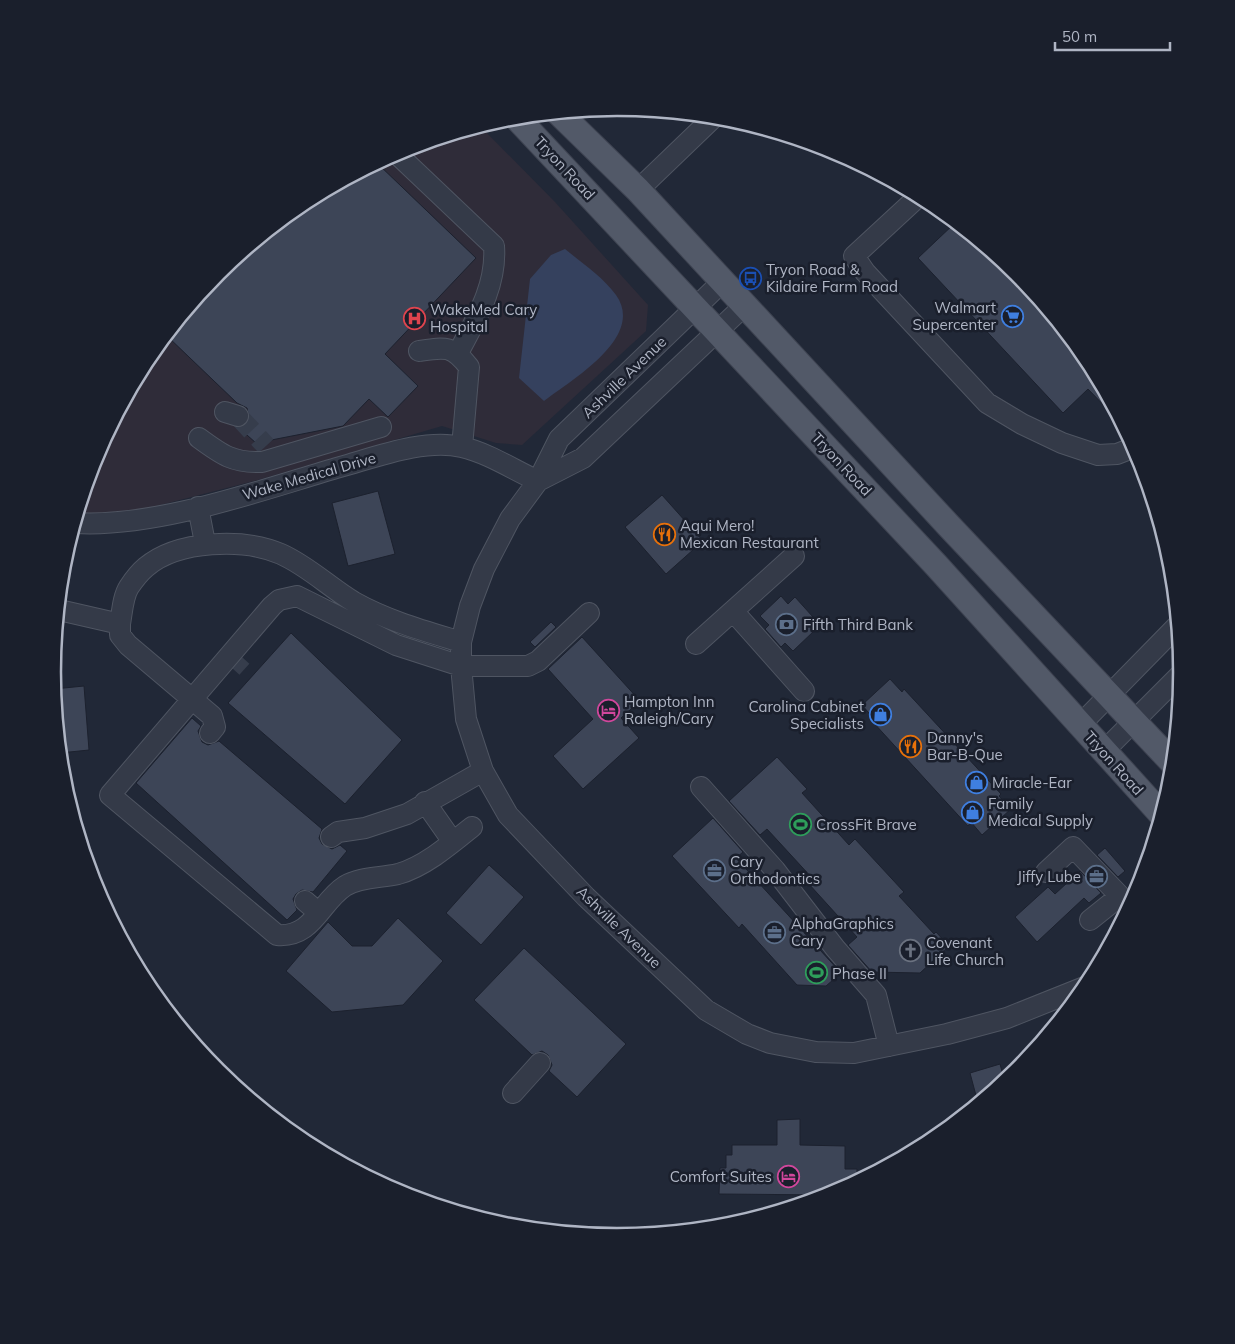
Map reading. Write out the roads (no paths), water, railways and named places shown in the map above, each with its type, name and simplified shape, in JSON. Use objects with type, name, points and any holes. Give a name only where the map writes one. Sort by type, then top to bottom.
[{"type":"main road","points":[[565,119],[638,190],[1108,695],[1167,756]]},
{"type":"main road","name":"Tryon Road","points":[[523,124],[936,565],[1157,809]]},
{"type":"street","points":[[638,190],[707,123]]},
{"type":"street","points":[[402,159],[494,246],[495,262],[485,303],[458,353]]},
{"type":"street","points":[[914,201],[854,256],[865,272],[987,403],[1022,424],[1062,443],[1098,455],[1117,454],[1127,450]]},
{"type":"street","name":"Ashville Avenue","points":[[722,282],[559,439],[538,481],[510,519],[484,569],[470,606],[461,642],[460,666],[466,719],[482,771],[508,815],[586,897],[706,1010],[747,1034],[770,1044],[798,1050],[854,1053],[947,1034],[1007,1018],[1072,992]]},
{"type":"street","name":"Ashville Avenue","points":[[538,481],[583,458],[717,330],[745,306]]},
{"type":"street","points":[[419,351],[445,347],[458,353],[469,367],[462,446]]},
{"type":"street","points":[[199,438],[227,458],[248,463],[271,453],[381,427]]},
{"type":"street","name":"Wake Medical Drive","points":[[82,523],[106,524],[148,518],[198,507],[393,452],[437,444],[462,446],[538,481]]},
{"type":"street","points":[[198,507],[205,543]]},
{"type":"street","points":[[210,733],[215,727],[212,716],[128,645],[120,635],[120,624],[127,589],[146,566],[178,551],[205,543],[260,546],[281,554],[312,572],[354,602],[403,624],[461,642]]},
{"type":"street","points":[[696,644],[794,556]]},
{"type":"street","points":[[472,827],[445,850],[400,874],[356,882],[345,886],[312,907],[300,932],[287,936],[277,935],[110,795],[192,698],[230,665],[243,637],[279,600],[297,596],[396,645],[460,666],[528,666],[538,661],[588,612]]},
{"type":"street","points":[[65,611],[120,624]]},
{"type":"street","points":[[733,611],[804,691]]},
{"type":"street","points":[[396,645],[403,624]]},
{"type":"street","points":[[1080,725],[1172,631]]},
{"type":"street","points":[[230,665],[243,637]]},
{"type":"street","points":[[1103,752],[1174,681]]},
{"type":"street","points":[[332,837],[338,832],[365,828],[406,814],[482,771]]},
{"type":"street","points":[[701,788],[775,870],[835,948],[876,995],[889,1046]]},
{"type":"street","points":[[425,802],[454,842]]},
{"type":"street","points":[[1046,872],[1074,847],[1120,896],[1090,920]]},
{"type":"street","points":[[513,1093],[540,1063]]},
{"type":"water","points":[[565,249],[611,288],[623,311],[621,326],[614,341],[601,356],[587,369],[544,401],[519,378],[530,279],[551,255]]},
{"type":"tunnel","points":[[238,416],[266,446]]},
{"type":"tunnel","points":[[232,668],[242,657]]},
{"type":"place","name":"Tryon Road & Kildaire Farm Road","points":[[750,278]]},
{"type":"place","name":"Walmart Supercenter","points":[[1012,316]]},
{"type":"place","name":"WakeMed Cary Hospital","points":[[414,318]]},
{"type":"place","name":"Aqui Mero! Mexican Restaurant","points":[[664,534]]},
{"type":"place","name":"Fifth Third Bank","points":[[787,624]]},
{"type":"place","name":"Hampton Inn Raleigh/Cary","points":[[608,710]]},
{"type":"place","name":"Carolina Cabinet Specialists","points":[[880,715]]},
{"type":"place","name":"Danny's Bar-B-Que","points":[[911,746]]},
{"type":"place","name":"Miracle-Ear","points":[[976,782]]},
{"type":"place","name":"Family Medical Supply","points":[[972,812]]},
{"type":"place","name":"CrossFit Brave","points":[[800,824]]},
{"type":"place","name":"Cary Orthodontics","points":[[714,870]]},
{"type":"place","name":"Jiffy Lube","points":[[1097,876]]},
{"type":"place","name":"AlphaGraphics Cary","points":[[775,932]]},
{"type":"place","name":"Covenant Life Church","points":[[910,951]]},
{"type":"place","name":"Phase II","points":[[816,973]]},
{"type":"place","name":"Comfort Suites","points":[[788,1176]]}]
